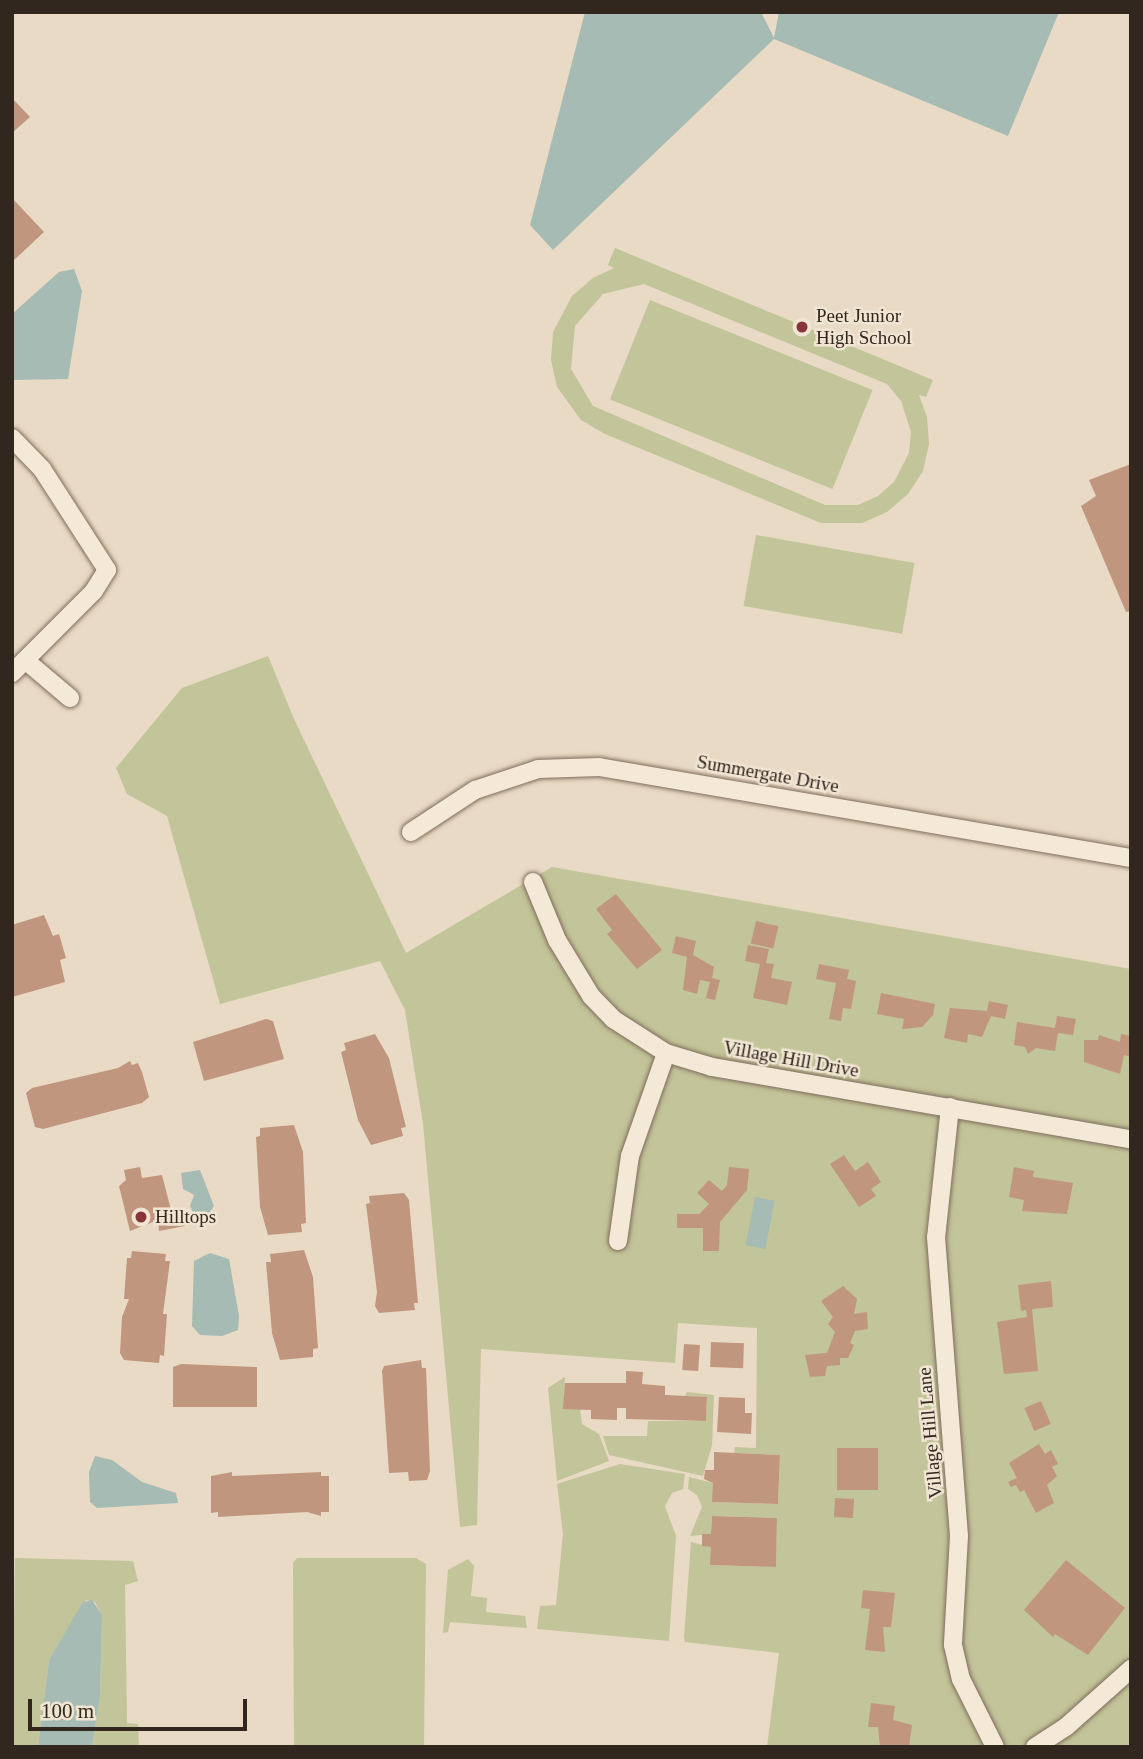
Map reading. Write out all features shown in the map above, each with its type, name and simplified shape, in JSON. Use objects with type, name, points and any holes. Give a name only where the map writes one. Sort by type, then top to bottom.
[{"type":"street","points":[[12,439],[43,469],[107,569],[94,591],[19,666],[70,698]]},
{"type":"street","name":"Summergate Drive","points":[[411,832],[475,790],[538,769],[599,767],[1131,858]]},
{"type":"street","name":"Village Hill Drive","points":[[533,882],[557,940],[591,996],[613,1019],[666,1053],[712,1067],[1131,1139]]},
{"type":"street","points":[[618,1241],[630,1156],[666,1053]]},
{"type":"street","name":"Village Hill Lane","points":[[950,1107],[936,1237],[959,1536],[953,1645],[961,1679],[995,1747]]},
{"type":"street","points":[[1035,1747],[1067,1726],[1131,1669]]},
{"type":"green space","points":[[615,248],[933,380],[926,397],[919,395],[927,417],[929,444],[923,471],[908,494],[887,512],[862,523],[821,523],[605,434],[581,420],[557,387],[551,360],[553,332],[572,296],[593,278],[614,268],[608,265]],"holes":[[[644,284],[887,384],[901,401],[911,432],[909,453],[894,482],[878,496],[858,505],[825,505],[593,406],[571,369],[575,326],[603,294]]]},
{"type":"green space","points":[[650,300],[873,390],[832,489],[610,399]]},
{"type":"green space","points":[[756,535],[915,563],[902,634],[743,606]]},
{"type":"green space","points":[[268,656],[294,719],[406,953],[552,867],[1131,969],[1131,1747],[767,1747],[779,1653],[685,1642],[684,1637],[691,1542],[711,1547],[711,1565],[776,1567],[777,1518],[712,1516],[711,1534],[690,1536],[702,1507],[697,1495],[688,1489],[689,1477],[713,1483],[713,1502],[778,1504],[780,1455],[734,1453],[735,1447],[756,1448],[757,1328],[678,1323],[675,1363],[481,1349],[477,1525],[460,1527],[423,1124],[405,1010],[380,961],[220,1004],[167,816],[127,794],[116,768],[182,688]]},
{"type":"green space","points":[[565,1377],[564,1408],[580,1409],[582,1424],[599,1434],[609,1461],[557,1481],[548,1388]]},
{"type":"green space","points":[[687,1392],[714,1395],[712,1445],[703,1476],[609,1455],[603,1436],[647,1436],[648,1421],[706,1421],[707,1397],[685,1396]]},
{"type":"green space","points":[[620,1464],[685,1474],[683,1489],[672,1493],[665,1506],[676,1536],[669,1641],[537,1629],[540,1606],[556,1605],[563,1534],[557,1484]]},
{"type":"green space","points":[[15,1558],[133,1561],[138,1581],[125,1585],[127,1723],[138,1724],[139,1747],[92,1747],[100,1697],[102,1616],[95,1602],[86,1600],[49,1660],[38,1747],[12,1747]]},
{"type":"green space","points":[[297,1558],[416,1558],[426,1564],[424,1747],[294,1747],[293,1563]]},
{"type":"green space","points":[[468,1559],[474,1566],[471,1596],[487,1598],[486,1612],[525,1616],[527,1628],[450,1622],[448,1632],[443,1633],[448,1570]]},
{"type":"water","points":[[585,12],[761,12],[774,38],[779,12],[1059,12],[1008,136],[774,39],[553,250],[530,225]]},
{"type":"water","points":[[74,269],[82,291],[68,379],[12,380],[12,314],[59,272]]},
{"type":"water","points":[[200,1170],[214,1206],[209,1213],[195,1216],[190,1206],[194,1195],[183,1189],[181,1173]]},
{"type":"water","points":[[755,1197],[775,1201],[765,1249],[746,1245]]},
{"type":"water","points":[[210,1253],[229,1259],[239,1316],[238,1330],[222,1336],[200,1335],[192,1326],[194,1261]]},
{"type":"water","points":[[95,1456],[112,1460],[142,1482],[176,1493],[178,1503],[97,1508],[90,1502],[89,1472]]},
{"type":"water","points":[[92,1600],[102,1615],[100,1697],[92,1747],[38,1747],[49,1660],[83,1602]]},
{"type":"building","points":[[12,98],[30,117],[12,133]]},
{"type":"building","points":[[12,198],[44,232],[12,262]]},
{"type":"building","points":[[1131,464],[1131,611],[1126,612],[1081,506],[1096,496],[1089,480]]},
{"type":"building","points":[[616,894],[662,950],[637,969],[607,934],[612,930],[596,909]]},
{"type":"building","points":[[44,915],[53,936],[59,934],[66,958],[60,960],[65,982],[12,997],[12,925]]},
{"type":"building","points":[[756,921],[778,926],[773,949],[751,943]]},
{"type":"building","points":[[676,936],[696,941],[693,955],[714,967],[712,978],[720,980],[715,1000],[706,998],[710,982],[700,980],[697,994],[683,990],[687,957],[672,953]]},
{"type":"building","points":[[748,945],[769,949],[766,963],[774,964],[771,978],[792,982],[787,1005],[753,998],[760,964],[745,961]]},
{"type":"building","points":[[819,964],[849,970],[847,979],[856,981],[851,1009],[843,1008],[841,1021],[829,1019],[836,983],[816,979]]},
{"type":"building","points":[[881,993],[935,1004],[933,1015],[922,1027],[902,1029],[904,1019],[877,1014]]},
{"type":"building","points":[[989,1001],[1008,1005],[1005,1019],[991,1016],[982,1037],[968,1034],[967,1043],[944,1038],[950,1008],[987,1011]]},
{"type":"building","points":[[1057,1016],[1076,1019],[1073,1035],[1058,1033],[1055,1051],[1036,1048],[1028,1054],[1025,1047],[1014,1045],[1017,1022],[1055,1028]]},
{"type":"building","points":[[266,1019],[273,1021],[284,1059],[204,1081],[193,1042]]},
{"type":"building","points":[[375,1034],[389,1058],[406,1127],[401,1128],[403,1136],[371,1145],[358,1120],[341,1052],[346,1050],[344,1043]]},
{"type":"building","points":[[1121,1034],[1131,1036],[1131,1057],[1124,1055],[1120,1074],[1084,1062],[1084,1040],[1098,1040],[1099,1035],[1120,1042]]},
{"type":"building","points":[[130,1061],[132,1065],[138,1063],[142,1072],[149,1097],[142,1103],[43,1129],[35,1127],[26,1093],[32,1088],[118,1068]]},
{"type":"building","points":[[294,1125],[303,1152],[306,1223],[301,1224],[302,1232],[268,1235],[260,1207],[256,1137],[260,1136],[260,1128]]},
{"type":"building","points":[[844,1155],[855,1171],[868,1162],[881,1182],[871,1189],[876,1196],[859,1207],[830,1164]]},
{"type":"building","points":[[140,1167],[142,1178],[162,1175],[171,1210],[182,1208],[185,1226],[159,1231],[158,1220],[130,1231],[119,1186],[126,1180],[124,1170]]},
{"type":"building","points":[[729,1167],[749,1169],[747,1190],[720,1222],[719,1251],[703,1251],[703,1228],[677,1228],[677,1214],[699,1214],[709,1204],[697,1193],[709,1180],[722,1191],[727,1185]]},
{"type":"building","points":[[1014,1167],[1034,1171],[1033,1177],[1073,1183],[1067,1214],[1022,1211],[1024,1200],[1009,1197]]},
{"type":"building","points":[[404,1193],[409,1200],[418,1303],[414,1303],[415,1310],[379,1313],[375,1306],[377,1292],[366,1204],[370,1203],[369,1196]]},
{"type":"building","points":[[304,1250],[313,1277],[318,1348],[313,1349],[313,1357],[280,1360],[272,1333],[266,1262],[271,1262],[270,1254]]},
{"type":"building","points":[[132,1251],[166,1254],[165,1261],[170,1261],[163,1314],[167,1314],[164,1356],[160,1355],[159,1363],[124,1360],[120,1353],[122,1317],[129,1299],[124,1299],[127,1258],[131,1258]]},
{"type":"building","points":[[1051,1281],[1053,1307],[1032,1309],[1038,1371],[1004,1374],[997,1322],[1027,1317],[1026,1310],[1021,1311],[1018,1285]]},
{"type":"building","points":[[843,1286],[857,1299],[854,1314],[867,1312],[868,1329],[855,1331],[850,1343],[854,1345],[848,1358],[840,1358],[840,1365],[827,1366],[825,1376],[810,1377],[805,1355],[827,1353],[835,1332],[828,1324],[833,1317],[821,1301]]},
{"type":"building","points":[[711,1342],[744,1343],[743,1368],[710,1367]]},
{"type":"building","points":[[684,1344],[700,1345],[698,1371],[682,1370]]},
{"type":"building","points":[[421,1360],[422,1368],[426,1368],[430,1471],[427,1480],[409,1481],[408,1472],[389,1473],[382,1371],[384,1366]]},
{"type":"building","points":[[181,1364],[257,1367],[257,1407],[173,1407],[173,1367]]},
{"type":"building","points":[[626,1371],[643,1372],[642,1384],[665,1386],[665,1395],[707,1397],[706,1421],[626,1419],[626,1408],[617,1408],[617,1420],[591,1419],[591,1410],[563,1409],[565,1383],[626,1383]]},
{"type":"building","points":[[719,1397],[745,1398],[745,1413],[752,1413],[751,1434],[717,1432]]},
{"type":"building","points":[[1041,1401],[1051,1424],[1034,1431],[1024,1408]]},
{"type":"building","points":[[1039,1444],[1045,1454],[1051,1450],[1058,1464],[1052,1467],[1057,1476],[1047,1485],[1054,1503],[1036,1513],[1024,1490],[1020,1492],[1016,1485],[1011,1487],[1008,1482],[1017,1478],[1009,1463]]},
{"type":"building","points":[[837,1448],[878,1448],[878,1490],[837,1490]]},
{"type":"building","points":[[714,1452],[780,1455],[778,1504],[712,1502],[713,1483],[704,1479],[705,1470],[714,1470]]},
{"type":"building","points":[[232,1472],[232,1476],[321,1472],[321,1476],[329,1476],[329,1512],[321,1512],[321,1516],[307,1512],[218,1517],[218,1512],[211,1513],[211,1476]]},
{"type":"building","points":[[835,1498],[854,1499],[853,1518],[834,1517]]},
{"type":"building","points":[[712,1516],[777,1518],[776,1567],[710,1565],[711,1547],[702,1546],[702,1534],[711,1534]]},
{"type":"building","points":[[1066,1560],[1125,1608],[1088,1655],[1055,1634],[1053,1637],[1024,1610]]},
{"type":"building","points":[[863,1590],[895,1593],[891,1627],[883,1627],[885,1652],[865,1650],[870,1609],[861,1608]]},
{"type":"building","points":[[871,1703],[895,1706],[893,1720],[912,1725],[909,1747],[880,1747],[878,1727],[868,1727]]},
{"type":"place","name":"Peet Junior High School","points":[[802,327]]},
{"type":"place","name":"Hilltops","points":[[141,1217]]}]
